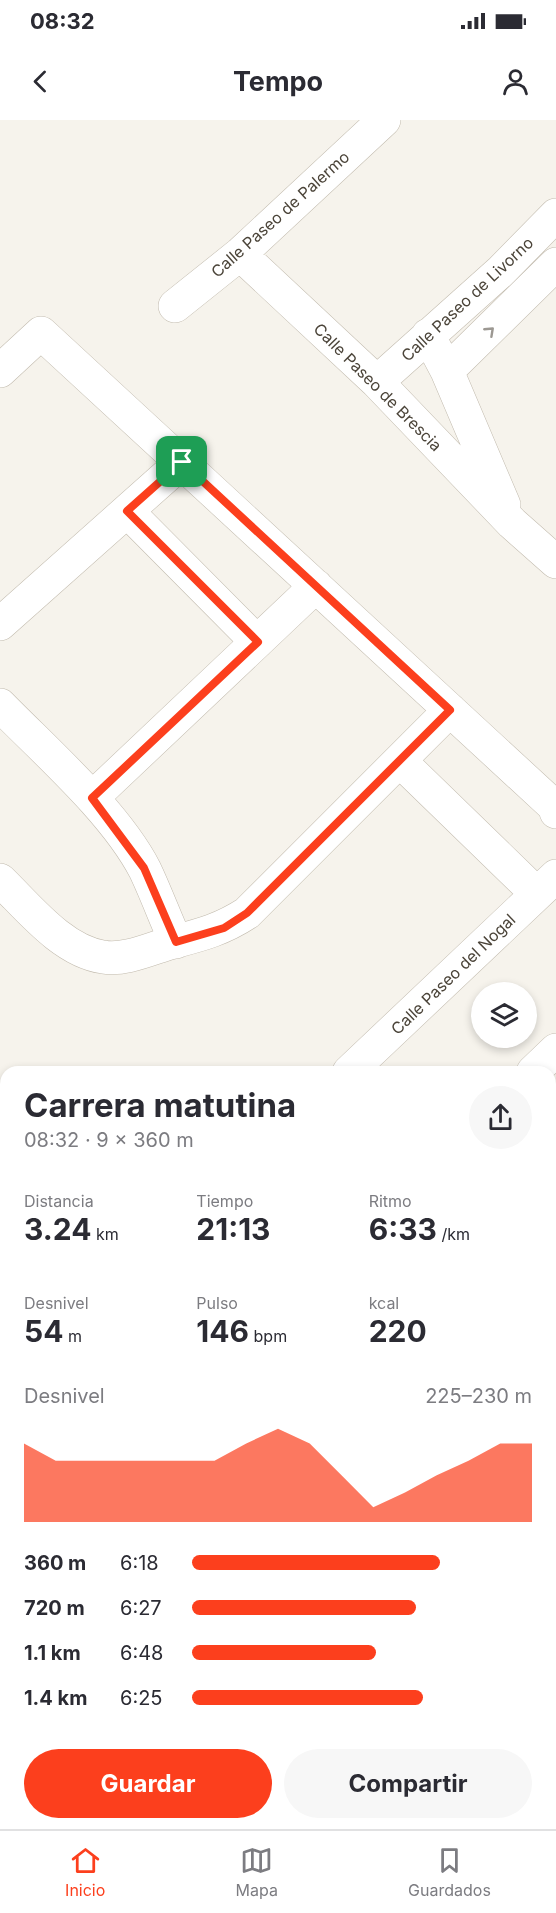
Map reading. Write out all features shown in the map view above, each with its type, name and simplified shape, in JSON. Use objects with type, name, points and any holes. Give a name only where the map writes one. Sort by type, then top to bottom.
[{"type":"street","name":"Calle Paseo de Palermo","points":[[175,306],[240,254],[384,120]]},
{"type":"street","name":"Calle Paseo de Livorno","points":[[377,382],[501,271],[556,215]]},
{"type":"street","name":"Calle Paseo de Brescia","points":[[240,254],[377,382],[512,523],[556,562]]},
{"type":"street","points":[[447,371],[556,264]]},
{"type":"street","points":[[0,371],[41,333],[555,807],[556,812]]},
{"type":"street","name":"Calle Paseo de Brescia","points":[[428,335],[447,371],[512,523]]},
{"type":"street","points":[[0,624],[182,462]]},
{"type":"street","points":[[127,511],[258,642]]},
{"type":"street","points":[[92,798],[316,586]]},
{"type":"street","points":[[0,705],[92,798],[144,868],[176,942]]},
{"type":"street","points":[[2,887],[61,938],[93,954],[119,957],[224,928],[247,913],[450,710]]},
{"type":"street","points":[[400,761],[546,885]]},
{"type":"street","name":"Calle Paseo del Nogal","points":[[356,1066],[546,885]]},
{"type":"street","points":[[539,1066],[556,1050]]},
{"type":"route","points":[[182,462],[450,710],[247,913],[224,928],[176,942],[144,868],[92,798],[258,642],[127,511],[182,462]]}]
